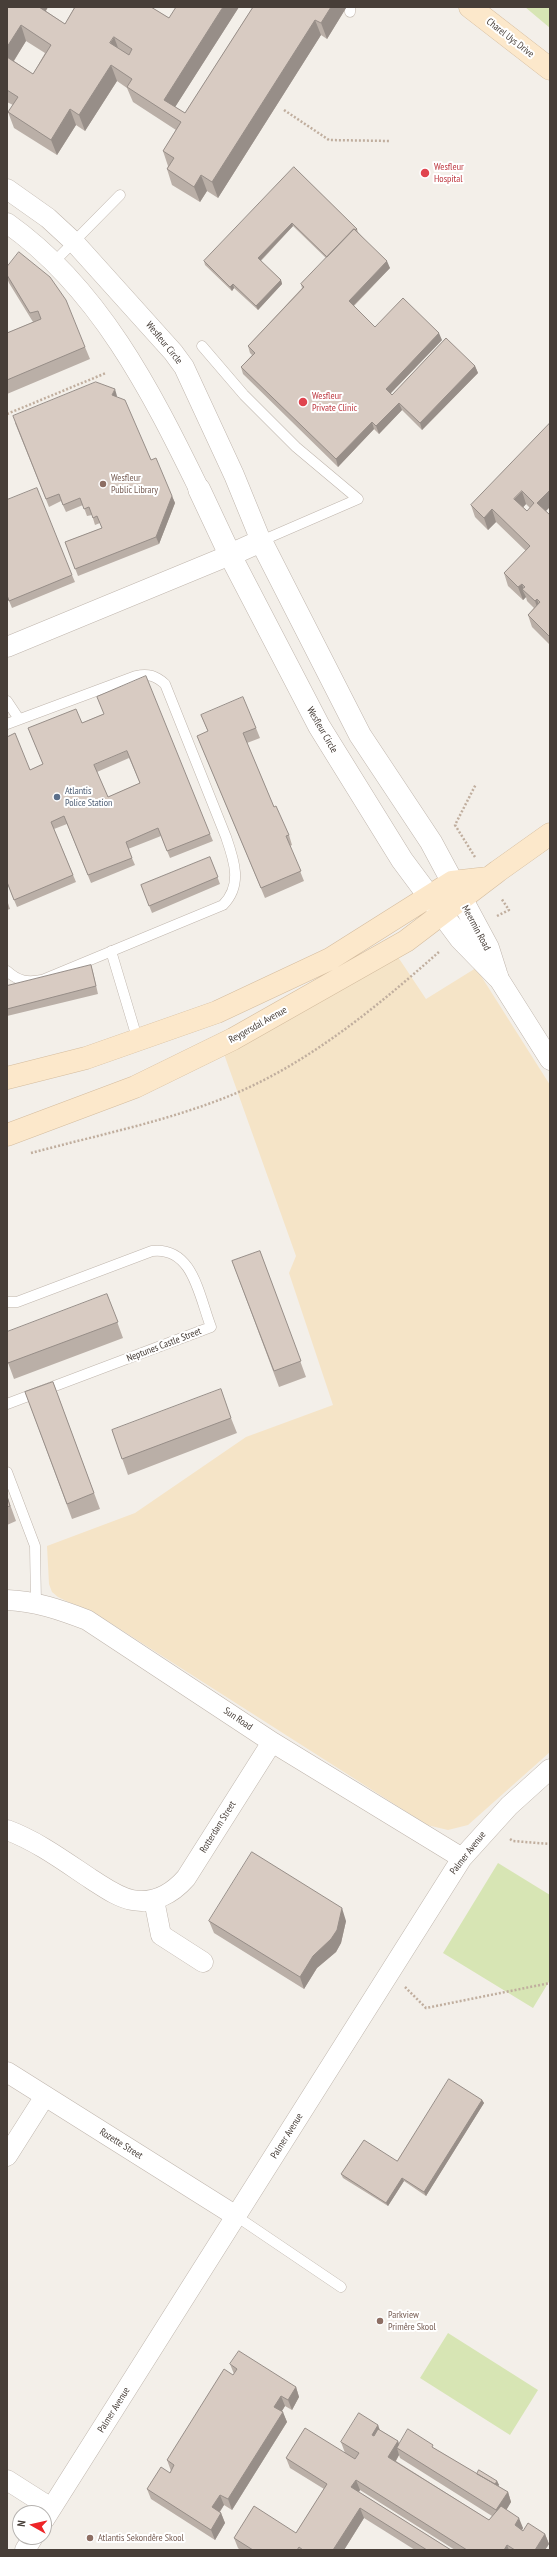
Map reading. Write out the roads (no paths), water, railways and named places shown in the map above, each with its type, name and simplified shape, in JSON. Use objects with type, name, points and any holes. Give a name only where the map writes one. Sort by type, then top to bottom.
[{"type":"main road","name":"Charel Uys Drive","points":[[470,7],[550,69]]},
{"type":"main road","name":"Reygersdal Avenue","points":[[7,1078],[86,1058],[138,1042],[217,1012],[306,972],[388,924],[435,905],[456,890],[488,878],[550,834]]},
{"type":"main road","name":"Reygersdal Avenue","points":[[7,1135],[128,1090],[226,1043],[406,941],[435,905]]},
{"type":"street","name":"Wesfleur Circle","points":[[7,189],[48,218],[74,242],[162,338],[184,367],[234,475],[261,541],[360,735],[431,842],[456,890]]},
{"type":"street","name":"Wesfleur Circle","points":[[7,223],[53,263],[93,306],[131,360],[159,406],[230,555],[319,726],[402,860],[435,905]]},
{"type":"street","points":[[7,647],[261,541]]},
{"type":"street","name":"Meermin Road","points":[[456,890],[488,948],[497,976],[550,1060]]},
{"type":"street","name":"Meermin Road","points":[[435,905],[475,956],[497,976]]},
{"type":"street","name":"Sun Road","points":[[7,1600],[36,1603],[62,1610],[87,1620],[272,1742],[462,1858]]},
{"type":"street","name":"Rotterdam Street","points":[[154,1900],[166,1895],[186,1878],[272,1742]]},
{"type":"street","name":"Palmer Avenue","points":[[52,2508],[462,1858],[492,1823],[550,1768]]},
{"type":"street","points":[[7,1830],[31,1840],[123,1897],[144,1901],[154,1900],[161,1935],[203,1962]]},
{"type":"street","name":"Rozette Street","points":[[7,2072],[236,2216]]},
{"type":"street","points":[[7,2156],[45,2096]]},
{"type":"street","points":[[7,2480],[37,2505]]},
{"type":"lane","points":[[53,263],[120,195]]},
{"type":"lane","points":[[202,346],[244,395],[296,447],[358,499],[261,541]]},
{"type":"lane","points":[[7,724],[144,674],[159,678],[165,684],[234,862],[234,886],[229,899],[223,905],[37,981],[19,980],[7,971]]},
{"type":"lane","points":[[7,701],[19,719]]},
{"type":"lane","points":[[111,951],[138,1042]]},
{"type":"lane","name":"Neptunes Castle Street","points":[[7,1302],[17,1302],[152,1251],[162,1250],[178,1255],[188,1266],[211,1327],[7,1404]]},
{"type":"lane","points":[[7,1472],[35,1546],[36,1603]]},
{"type":"lane","points":[[236,2216],[341,2286]]},
{"type":"place","name":"Wesfleur Hospital","points":[[425,173]]},
{"type":"place","name":"Wesfleur Private Clinic","points":[[303,402]]},
{"type":"place","name":"Wesfleur Public Library","points":[[103,484]]},
{"type":"place","name":"Atlantis Police Station","points":[[57,797]]},
{"type":"place","name":"Parkview Primêre Skool","points":[[380,2321]]},
{"type":"place","name":"Atlantis Sekondêre Skool","points":[[90,2538]]}]
